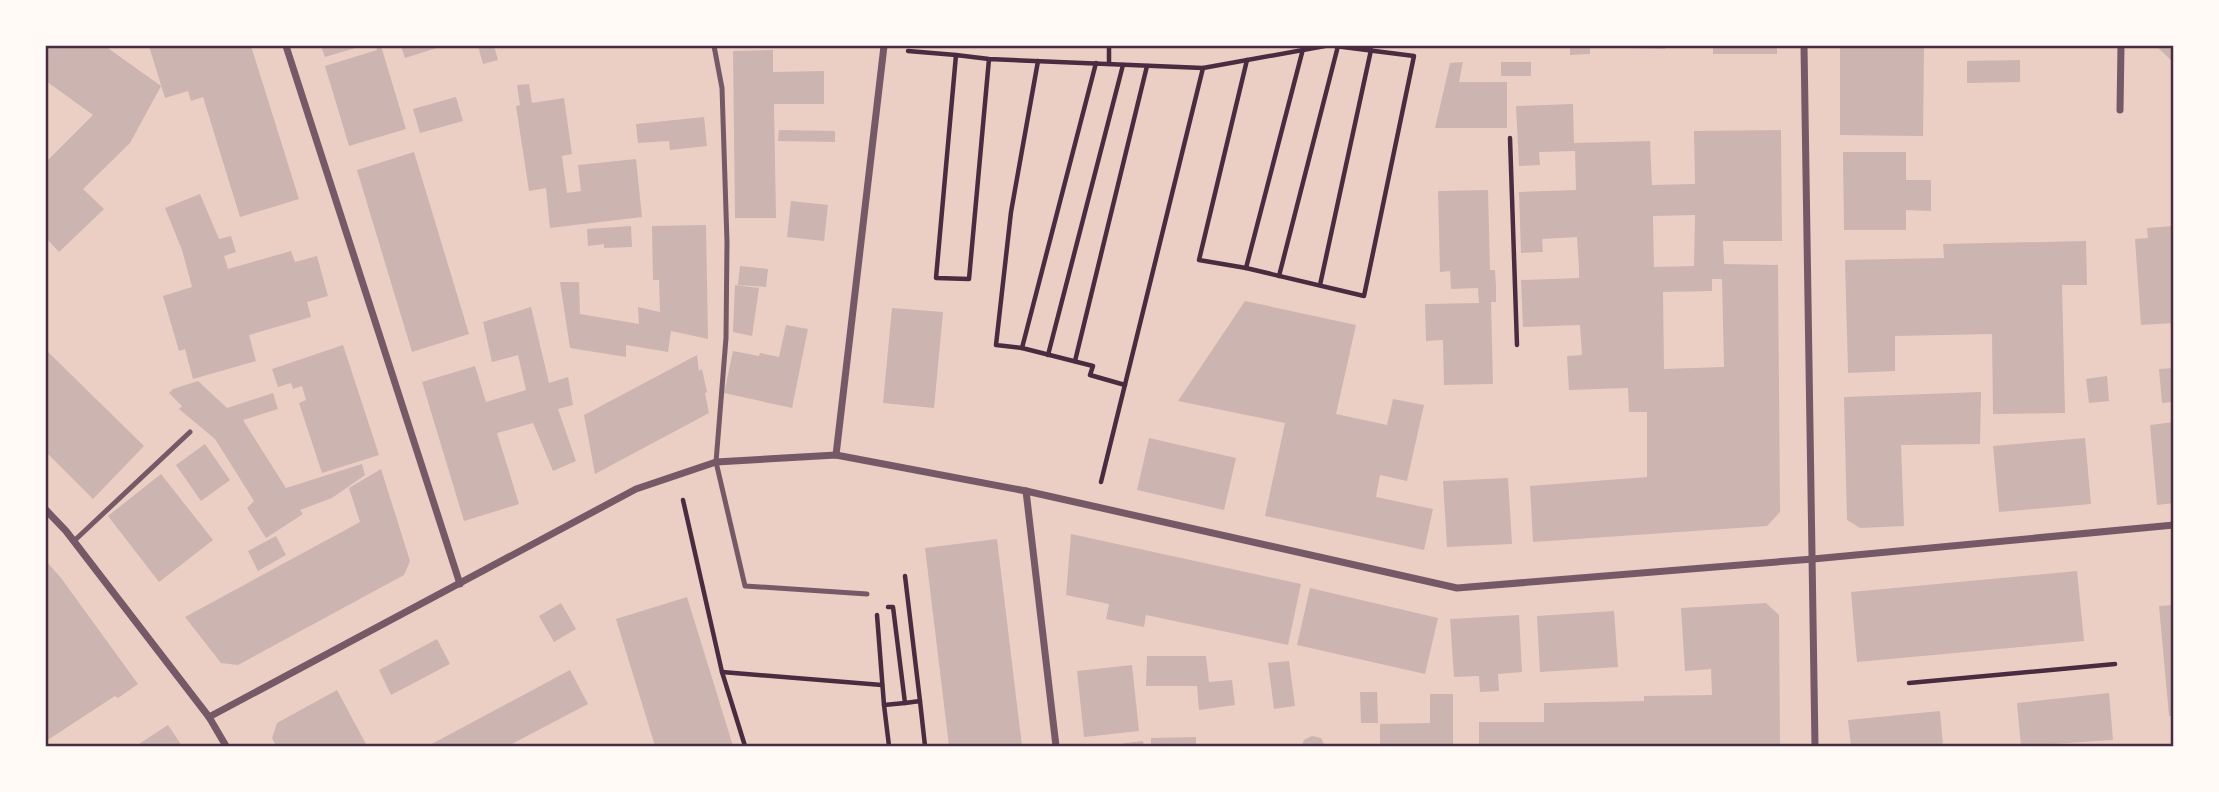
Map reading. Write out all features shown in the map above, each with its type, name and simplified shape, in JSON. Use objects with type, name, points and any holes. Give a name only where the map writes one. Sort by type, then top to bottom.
[{"type":"street","points":[[286,46],[460,584]]},
{"type":"street","points":[[1804,46],[1815,747]]},
{"type":"street","points":[[2120,110],[2121,46]]},
{"type":"street","points":[[836,455],[884,48]]},
{"type":"street","points":[[209,717],[636,489],[716,462],[836,455],[1026,491],[1457,588],[1813,559],[2174,525]]},
{"type":"street","points":[[1026,491],[1056,747]]},
{"type":"street","points":[[46,510],[74,541],[209,717],[226,747]]},
{"type":"lane","points":[[714,46],[722,88],[727,242],[726,338],[716,462],[745,586],[867,594]]},
{"type":"lane","points":[[74,541],[190,432]]},
{"type":"path","points":[[1108,46],[1109,64]]},
{"type":"path","points":[[884,48],[989,59],[1203,68],[1325,46]]},
{"type":"path","points":[[1247,60],[1199,260],[1246,268],[1279,276],[1320,285],[1364,296],[1414,56],[1336,46],[1279,276]]},
{"type":"path","points":[[1246,268],[1303,49]]},
{"type":"path","points":[[1320,285],[1371,50]]},
{"type":"path","points":[[956,55],[936,278],[969,279],[989,59]]},
{"type":"path","points":[[1038,61],[1010,212],[996,345],[1022,348],[1093,366],[1090,375],[1125,385]]},
{"type":"path","points":[[1022,348],[1096,64]]},
{"type":"path","points":[[1048,355],[1123,65]]},
{"type":"path","points":[[1075,362],[1147,66]]},
{"type":"path","points":[[1095,507],[1203,68]]},
{"type":"path","points":[[1510,138],[1517,345]]},
{"type":"path","points":[[677,475],[722,672],[745,747]]},
{"type":"path","points":[[905,576],[925,747]]},
{"type":"path","points":[[867,594],[876,607],[889,747]]},
{"type":"path","points":[[876,607],[893,607],[905,703]]},
{"type":"path","points":[[1909,683],[2115,664]]},
{"type":"path","points":[[722,672],[882,685]]},
{"type":"path","points":[[884,705],[920,701]]},
{"type":"shaded area","points":[[46,46],[2173,46],[2173,746],[46,746]]},
{"type":"building","points":[[46,46],[105,46],[161,86],[130,143],[83,189],[104,209],[59,252],[46,238],[46,162],[93,115],[46,81]]},
{"type":"building","points":[[149,46],[251,46],[299,199],[240,217],[203,97],[191,101],[188,91],[165,98]]},
{"type":"building","points":[[321,46],[362,46],[325,57]]},
{"type":"building","points":[[376,46],[381,46],[406,129],[349,146],[325,66],[377,50]]},
{"type":"building","points":[[401,46],[443,46],[405,58]]},
{"type":"building","points":[[478,46],[494,46],[498,60],[483,64]]},
{"type":"building","points":[[1570,46],[1590,46],[1590,54],[1570,55]]},
{"type":"building","points":[[1665,46],[1665,49],[1628,48]]},
{"type":"building","points":[[1713,46],[1777,46],[1777,54],[1713,54]]},
{"type":"building","points":[[1840,46],[1924,46],[1923,136],[1840,135]]},
{"type":"building","points":[[2156,46],[2174,46],[2174,63]]},
{"type":"building","points":[[773,50],[773,72],[824,71],[824,104],[774,104],[776,218],[735,218],[733,51]]},
{"type":"building","points":[[2020,60],[2020,82],[1967,83],[1967,61]]},
{"type":"building","points":[[1463,62],[1459,82],[1507,82],[1507,128],[1435,128],[1450,63]]},
{"type":"building","points":[[1501,62],[1531,62],[1531,76],[1501,76]]},
{"type":"building","points":[[529,84],[532,103],[564,98],[572,154],[562,156],[567,193],[581,191],[578,165],[636,159],[642,217],[550,228],[546,188],[529,191],[516,106],[520,105],[517,85]]},
{"type":"building","points":[[456,97],[463,121],[420,133],[413,109]]},
{"type":"building","points":[[1573,104],[1574,143],[1650,141],[1652,185],[1695,184],[1694,131],[1781,130],[1782,241],[1723,241],[1724,264],[1778,265],[1780,512],[1767,526],[1533,542],[1530,486],[1647,477],[1647,412],[1629,412],[1628,388],[1569,390],[1567,356],[1582,355],[1580,325],[1523,327],[1521,280],[1579,278],[1579,269],[1577,237],[1542,239],[1543,252],[1521,253],[1519,192],[1576,190],[1575,151],[1539,152],[1540,165],[1519,166],[1516,106]],"holes":[[[1695,215],[1694,266],[1654,267],[1653,216]],[[1712,279],[1722,279],[1724,367],[1664,369],[1663,292],[1712,291]]]},
{"type":"building","points":[[704,117],[707,146],[670,150],[669,141],[638,143],[636,124]]},
{"type":"building","points":[[779,130],[835,131],[835,142],[778,141]]},
{"type":"building","points":[[414,152],[469,334],[412,352],[357,170]]},
{"type":"building","points":[[1843,152],[1906,152],[1906,180],[1931,180],[1931,211],[1906,210],[1906,230],[1844,230]]},
{"type":"building","points":[[1488,190],[1490,270],[1495,270],[1496,287],[1496,302],[1491,302],[1493,384],[1444,385],[1443,340],[1426,341],[1425,304],[1479,303],[1478,288],[1451,289],[1450,271],[1440,272],[1438,191]]},
{"type":"building","points":[[200,194],[219,239],[231,236],[236,252],[224,256],[228,269],[291,251],[295,262],[317,256],[328,296],[307,302],[311,317],[249,335],[256,361],[193,379],[185,349],[179,351],[163,296],[192,287],[182,250],[165,208]]},
{"type":"building","points":[[791,201],[828,205],[824,241],[787,237]]},
{"type":"building","points":[[706,225],[708,339],[671,331],[668,352],[626,345],[626,357],[570,348],[560,282],[579,282],[580,314],[639,324],[638,307],[660,312],[659,280],[653,280],[652,226]]},
{"type":"building","points":[[631,226],[632,247],[604,248],[604,244],[588,246],[587,229]]},
{"type":"building","points":[[2174,226],[2174,323],[2141,325],[2135,239],[2148,238],[2147,228]]},
{"type":"building","points":[[2086,241],[2087,285],[2062,285],[2065,413],[1993,414],[1992,334],[1895,336],[1895,371],[1848,373],[1845,260],[1944,258],[1943,244]]},
{"type":"building","points":[[740,266],[768,269],[766,287],[738,285]]},
{"type":"building","points":[[735,285],[759,288],[752,336],[733,332]]},
{"type":"building","points":[[1245,301],[1356,325],[1336,414],[1387,425],[1393,399],[1424,405],[1407,481],[1380,475],[1376,497],[1433,509],[1424,550],[1265,516],[1285,423],[1178,401]]},
{"type":"building","points":[[531,307],[549,383],[568,377],[573,405],[558,409],[576,461],[553,471],[533,423],[497,433],[519,504],[464,521],[422,382],[475,366],[486,402],[526,390],[518,355],[492,362],[483,322]]},
{"type":"building","points":[[892,308],[943,312],[934,408],[883,403]]},
{"type":"building","points":[[786,325],[808,329],[792,408],[724,393],[733,351],[779,357]]},
{"type":"building","points":[[343,345],[379,455],[322,473],[299,403],[306,400],[302,386],[293,389],[291,383],[278,387],[272,369]]},
{"type":"building","points":[[46,350],[144,446],[93,499],[46,452]]},
{"type":"building","points":[[697,355],[699,371],[702,369],[707,392],[709,413],[595,474],[584,415]]},
{"type":"building","points":[[2174,368],[2174,402],[2162,403],[2159,369]]},
{"type":"building","points":[[2107,376],[2109,401],[2089,403],[2086,379]]},
{"type":"building","points":[[198,381],[227,408],[273,393],[278,409],[243,420],[286,488],[362,464],[365,475],[332,498],[300,510],[303,514],[266,538],[247,508],[254,501],[215,439],[179,409],[182,406],[169,393],[173,389]]},
{"type":"building","points":[[1981,392],[1980,444],[1901,445],[1904,526],[1860,528],[1847,520],[1844,397]]},
{"type":"building","points":[[2174,422],[2174,503],[2157,505],[2150,425]]},
{"type":"building","points":[[1149,438],[1236,458],[1224,510],[1137,490]]},
{"type":"building","points":[[2085,438],[2091,504],[1999,512],[1993,446]]},
{"type":"building","points":[[205,444],[230,480],[201,501],[176,465]]},
{"type":"building","points":[[381,469],[410,561],[404,575],[238,665],[221,663],[185,617],[360,522],[349,488]]},
{"type":"building","points":[[161,474],[213,540],[159,582],[108,516]]},
{"type":"building","points":[[1508,478],[1512,544],[1447,547],[1443,481]]},
{"type":"building","points":[[1071,534],[1301,584],[1288,645],[1146,615],[1144,627],[1106,619],[1109,604],[1066,595]]},
{"type":"building","points":[[276,536],[286,555],[258,571],[248,551]]},
{"type":"building","points":[[997,539],[1022,746],[949,746],[925,548]]},
{"type":"building","points":[[46,561],[138,684],[46,741]]},
{"type":"building","points":[[2077,571],[2084,641],[1857,662],[1851,592]]},
{"type":"building","points":[[1310,588],[1438,618],[1425,674],[1297,645]]},
{"type":"building","points":[[687,597],[733,746],[655,746],[616,619]]},
{"type":"building","points":[[561,603],[576,629],[554,642],[539,616]]},
{"type":"building","points":[[1766,603],[1779,615],[1780,746],[1479,746],[1479,722],[1544,722],[1544,703],[1644,701],[1644,696],[1712,695],[1711,669],[1685,671],[1681,608]]},
{"type":"building","points":[[2174,605],[2174,716],[2169,716],[2159,606]]},
{"type":"building","points":[[1614,611],[1618,667],[1540,672],[1537,616]]},
{"type":"building","points":[[1519,615],[1522,672],[1498,674],[1499,691],[1480,692],[1479,676],[1454,677],[1450,619]]},
{"type":"building","points":[[437,639],[450,664],[391,695],[379,670]]},
{"type":"building","points":[[1147,656],[1206,656],[1209,682],[1232,680],[1235,705],[1199,710],[1197,686],[1146,686]]},
{"type":"building","points":[[1289,661],[1295,706],[1274,709],[1268,663]]},
{"type":"building","points":[[1132,665],[1139,731],[1084,737],[1077,671]]},
{"type":"building","points":[[570,670],[588,704],[508,746],[428,746]]},
{"type":"building","points":[[337,690],[367,746],[276,746],[272,738],[277,723]]},
{"type":"building","points":[[1360,692],[1377,692],[1378,723],[1361,723]]},
{"type":"building","points":[[2109,693],[2113,740],[2021,746],[2017,703]]},
{"type":"building","points":[[1430,694],[1453,694],[1453,746],[1380,746],[1380,724],[1430,723]]},
{"type":"building","points":[[1940,711],[1943,746],[1851,746],[1848,720]]},
{"type":"building","points":[[168,725],[182,746],[136,746]]},
{"type":"building","points":[[1312,736],[1321,738],[1325,746],[1302,746],[1304,740]]},
{"type":"building","points":[[1196,737],[1196,746],[1151,746],[1151,738]]},
{"type":"building","points":[[1143,741],[1144,746],[1111,745]]}]
